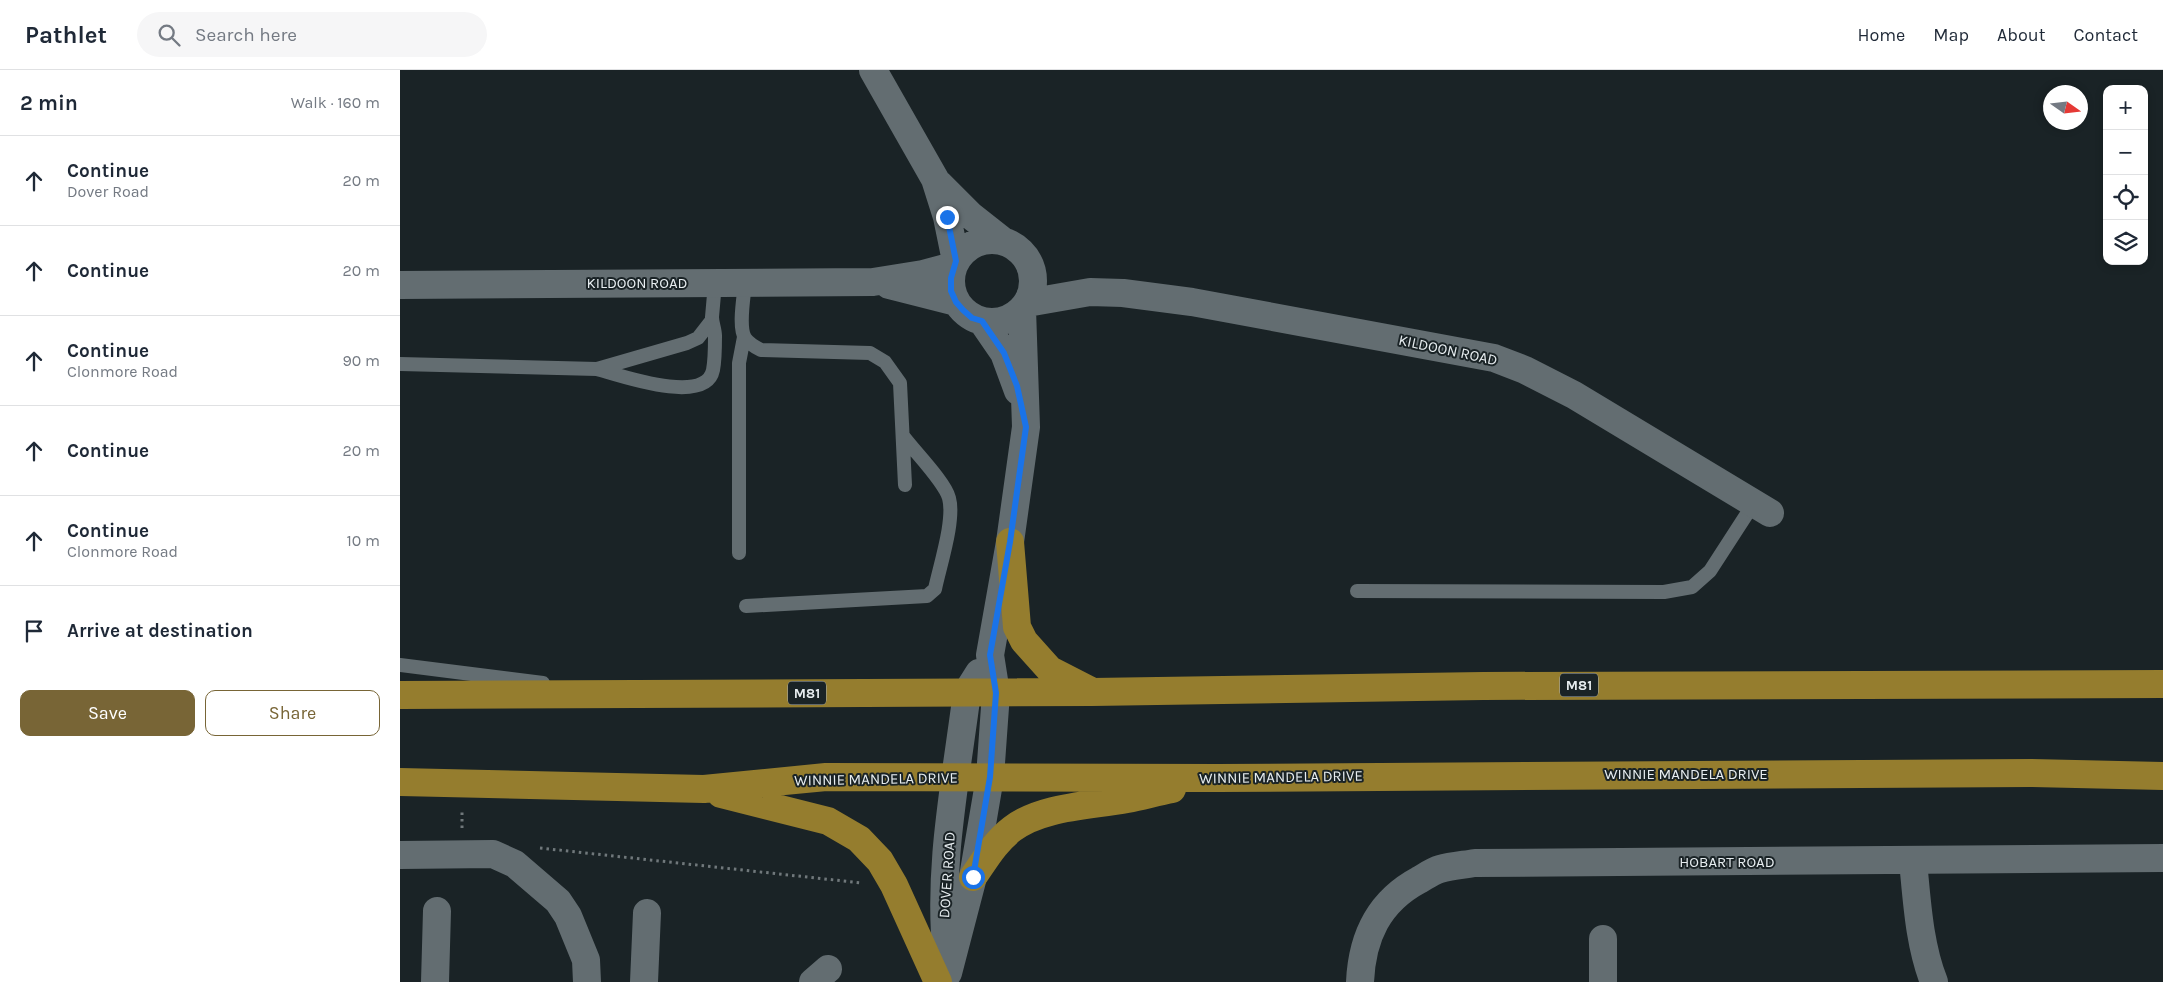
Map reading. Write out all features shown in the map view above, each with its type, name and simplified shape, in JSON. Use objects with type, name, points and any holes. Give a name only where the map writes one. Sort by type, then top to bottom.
[{"type":"main road","points":[[1010,542],[1017,627],[1024,641],[1050,670],[1092,692]]},
{"type":"main road","name":"M81","points":[[400,695],[996,693],[1483,686],[2163,684]]},
{"type":"main road","name":"WINNIE MANDELA DRIVE","points":[[400,782],[704,789],[826,777],[1218,778],[2031,773],[2163,776]]},
{"type":"main road","points":[[973,877],[1003,837],[1030,819],[1080,806],[1127,799],[1218,778]]},
{"type":"main road","points":[[704,789],[828,821],[859,839],[880,861],[945,979]]},
{"type":"street","points":[[873,70],[935,179],[947,217],[955,263]]},
{"type":"street","points":[[935,179],[970,216],[1024,255],[1030,266],[1033,279],[1032,292],[1024,306],[1004,321],[982,321],[972,318],[956,302],[951,291],[951,278],[955,263],[964,250],[976,243],[989,239],[1003,241]]},
{"type":"street","name":"KILDOON ROAD","points":[[400,285],[873,282],[923,274],[955,263]]},
{"type":"street","name":"KILDOON ROAD","points":[[1030,266],[1090,292]]},
{"type":"street","name":"KILDOON ROAD","points":[[873,282],[956,302]]},
{"type":"street","name":"KILDOON ROAD","points":[[1024,306],[1090,292],[1123,293],[1192,302],[1494,358],[1525,370],[1574,395],[1762,508]]},
{"type":"street","points":[[967,692],[990,655],[1010,542],[1026,427],[1024,306]]},
{"type":"street","points":[[982,321],[1004,353],[1017,386],[1026,427]]},
{"type":"street","name":"DOVER ROAD","points":[[945,979],[973,877],[990,777],[996,693],[990,655]]},
{"type":"street","name":"DOVER ROAD","points":[[945,979],[943,918],[946,857],[967,692]]},
{"type":"street","points":[[400,855],[493,854],[514,864],[558,901],[568,916],[586,960],[587,982]]},
{"type":"street","name":"HOBART ROAD","points":[[1360,982],[1366,941],[1374,922],[1391,900],[1408,886],[1439,869],[1475,862],[1913,861],[2163,858]]},
{"type":"street","points":[[1913,861],[1925,949],[1934,982]]},
{"type":"street","points":[[435,982],[437,911]]},
{"type":"street","points":[[644,982],[647,914]]},
{"type":"street","points":[[1603,939],[1603,982]]},
{"type":"lane","points":[[739,553],[739,363],[744,337],[742,316],[745,282]]},
{"type":"lane","points":[[400,364],[597,369],[673,388],[688,388],[700,385],[708,380],[713,372],[715,335],[712,320],[715,283]]},
{"type":"lane","points":[[597,369],[687,343],[698,338],[712,320]]},
{"type":"lane","points":[[744,337],[752,346],[761,350],[870,353],[885,362],[900,383],[905,485]]},
{"type":"lane","points":[[746,606],[928,596],[935,589],[952,513],[949,496],[944,487],[903,436]]},
{"type":"lane","points":[[1357,591],[1664,592],[1692,587],[1710,571],[1762,508]]},
{"type":"lane","points":[[400,665],[618,694]]},
{"type":"path","points":[[537,848],[871,884]]},
{"type":"route","points":[[947,217],[956,261],[951,278],[951,291],[956,302],[963,310],[972,318],[982,321],[1004,353],[1017,386],[1026,427],[1010,542],[990,655],[996,693],[990,777],[973,877]]}]
